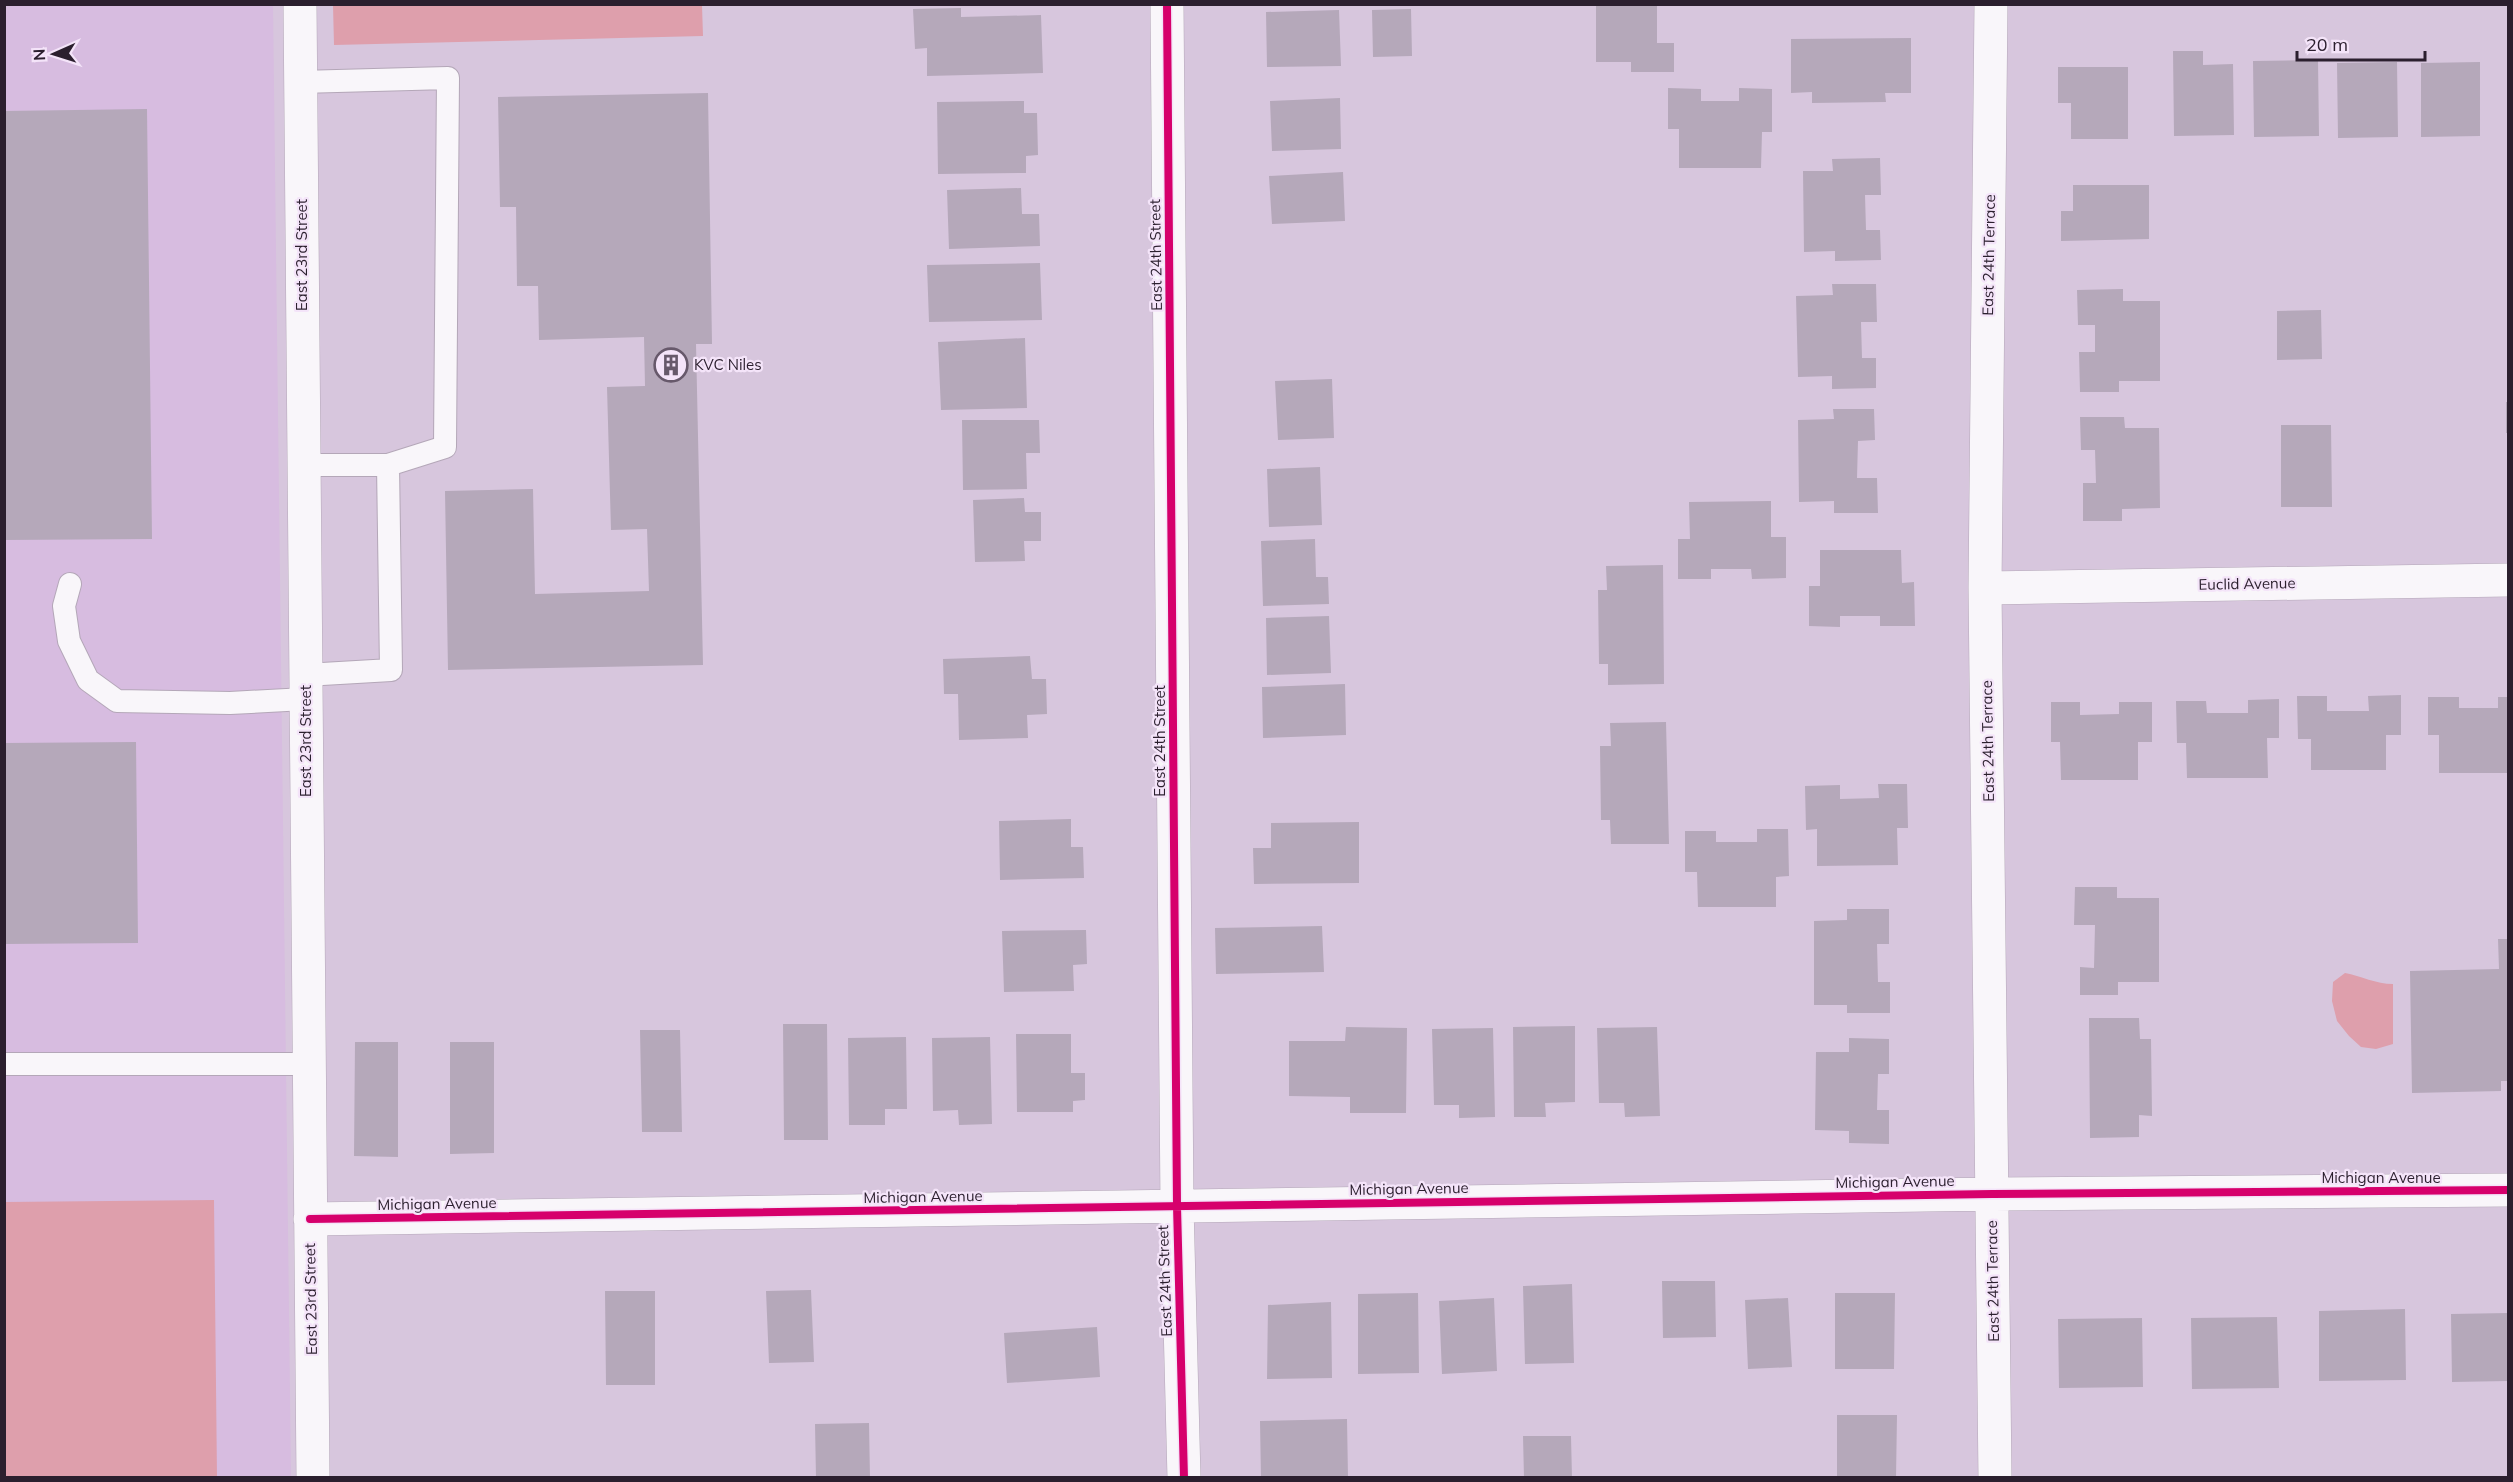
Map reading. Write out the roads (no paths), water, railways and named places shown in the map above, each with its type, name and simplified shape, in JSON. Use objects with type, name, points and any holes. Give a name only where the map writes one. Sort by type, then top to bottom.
[{"type":"street","name":"East 23rd Street","points":[[300,4],[313,1478]]},
{"type":"street","name":"East 24th Street","points":[[1167,4],[1176,1206],[1184,1478]]},
{"type":"street","name":"East 24th Terrace","points":[[1991,4],[1985,588],[1995,1478]]},
{"type":"street","name":"Euclid Avenue","points":[[1985,588],[2508,580]]},
{"type":"street","name":"Michigan Avenue","points":[[310,1219],[1992,1194],[2508,1190]]},
{"type":"lane","points":[[300,82],[448,78],[445,447],[388,465],[303,465]]},
{"type":"lane","points":[[70,584],[63,606],[69,641],[88,680],[117,701],[230,703],[391,670],[388,465]]},
{"type":"lane","points":[[4,1064],[309,1064]]},
{"type":"place","name":"KVC Niles","points":[[671,365]]}]
